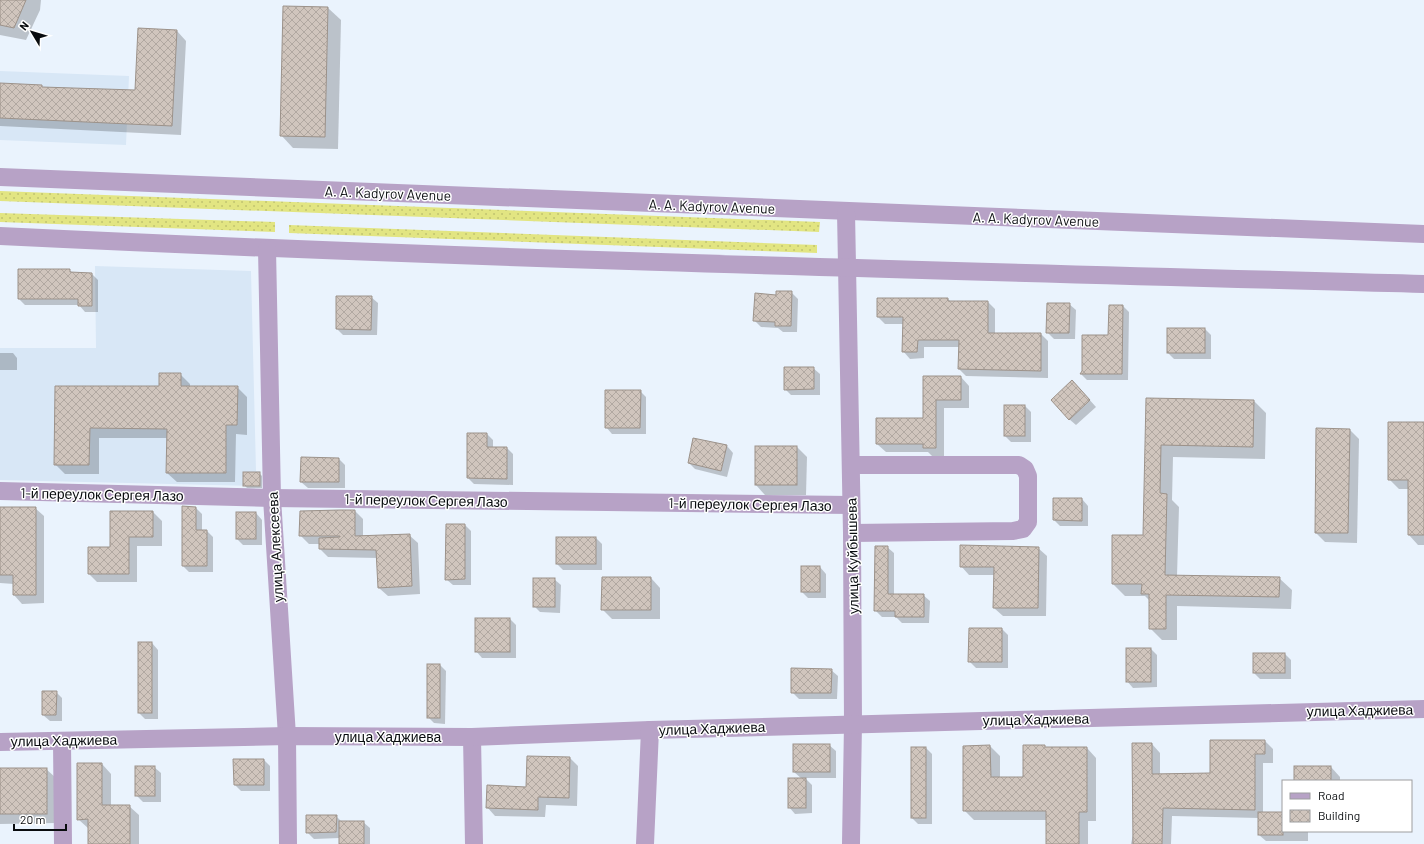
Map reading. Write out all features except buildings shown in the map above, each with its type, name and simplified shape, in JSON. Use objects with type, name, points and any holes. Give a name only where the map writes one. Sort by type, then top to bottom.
[{"type":"street","name":"A. A. Kadyrov Avenue","points":[[0,177],[1424,234]]},
{"type":"street","name":"улица Куйбышева","points":[[846,212],[852,505],[853,724],[851,844]]},
{"type":"street","points":[[0,236],[267,249],[846,269],[1424,284]]},
{"type":"street","name":"улица Алексеева","points":[[267,249],[272,498],[287,736],[288,844]]},
{"type":"street","points":[[851,465],[1019,465],[1025,469],[1028,476],[1028,522],[1022,529],[1013,531],[852,533]]},
{"type":"street","name":"1-й переулок Сергея Лазо","points":[[0,491],[272,498],[852,505]]},
{"type":"street","name":"улица Хаджиева","points":[[0,742],[287,736],[472,737],[853,724],[1424,709]]},
{"type":"street","points":[[645,844],[650,730]]},
{"type":"street","points":[[472,737],[474,844]]},
{"type":"street","points":[[62,740],[63,844]]},
{"type":"shaded area","points":[[0,71],[129,76],[126,145],[0,140]]},
{"type":"shaded area","points":[[95,266],[251,271],[256,471],[260,471],[260,486],[0,480],[0,348],[96,348]]},
{"type":"green space","points":[[0,191],[820,222],[819,232],[0,201]]},
{"type":"green space","points":[[0,213],[275,222],[275,232],[0,222]]},
{"type":"green space","points":[[289,225],[817,245],[817,253],[289,233]]}]
